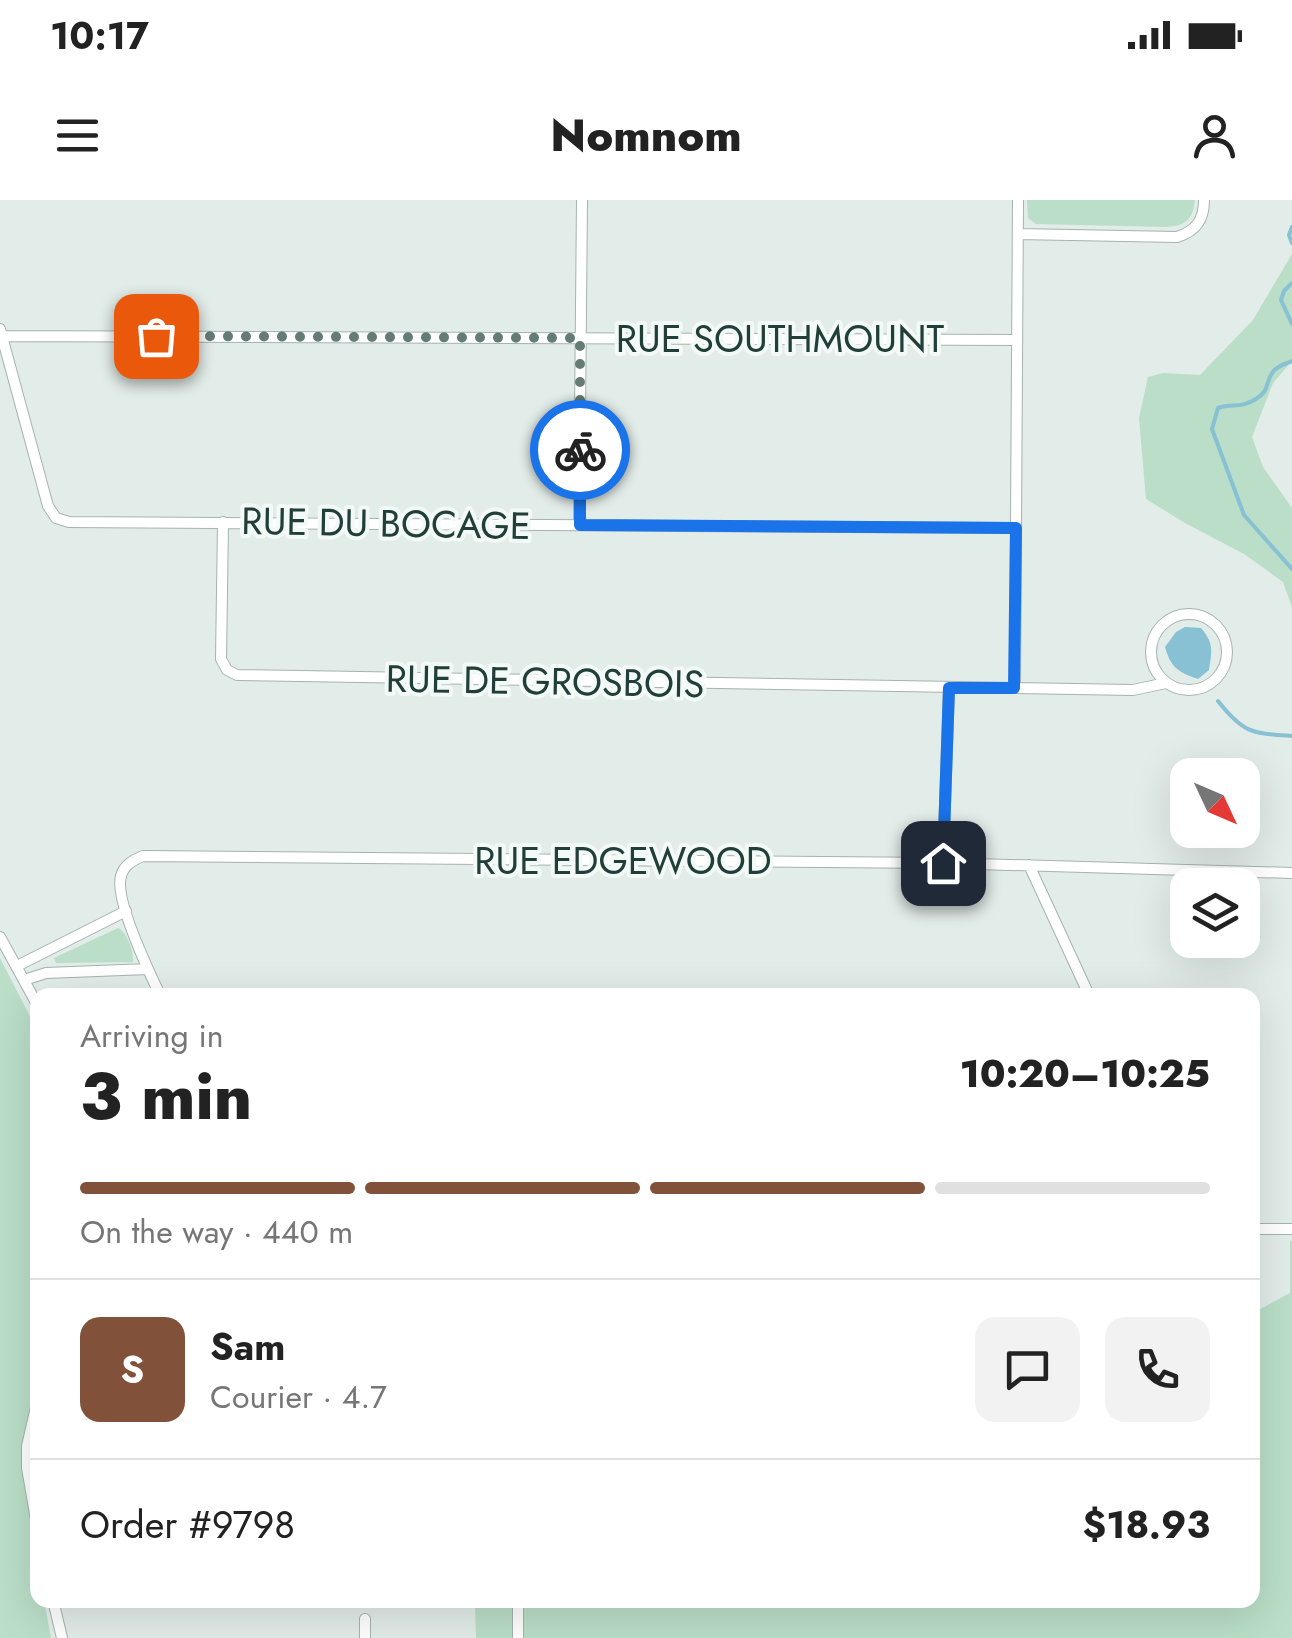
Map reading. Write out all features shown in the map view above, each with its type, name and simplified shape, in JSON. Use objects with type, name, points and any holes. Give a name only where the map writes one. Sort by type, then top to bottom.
[{"type":"street","points":[[580,525],[582,200]]},
{"type":"street","points":[[1014,688],[1018,200]]},
{"type":"street","points":[[1018,234],[1177,237],[1198,225],[1204,200]]},
{"type":"street","name":"RUE SOUTHMOUNT","points":[[1,332],[1017,340]]},
{"type":"street","name":"RUE DU BOCAGE","points":[[1,332],[48,506],[56,518],[69,522],[1016,528]]},
{"type":"street","name":"RUE DE GROSBOIS","points":[[222,522],[221,659],[227,670],[238,675],[1133,690],[1166,682]]},
{"type":"street","points":[[1191,614],[1214,622],[1226,644],[1227,657],[1215,680],[1204,688],[1191,690],[1166,682],[1152,662],[1151,650],[1160,628],[1180,615],[1191,614]]},
{"type":"street","points":[[943,863],[949,688]]},
{"type":"street","name":"RUE EDGEWOOD","points":[[126,911],[121,876],[131,862],[148,856],[943,863],[1292,874]]},
{"type":"street","points":[[1029,865],[1086,988]]},
{"type":"street","points":[[17,966],[126,911],[157,988]]},
{"type":"street","points":[[0,937],[30,991]]},
{"type":"street","points":[[24,980],[46,973],[148,969]]},
{"type":"street","points":[[1260,1229],[1292,1229]]},
{"type":"street","points":[[30,1441],[30,1489]]},
{"type":"street","points":[[55,1608],[62,1638]]},
{"type":"street","points":[[518,1608],[518,1638]]},
{"type":"street","points":[[364,1619],[365,1638]]},
{"type":"green space","points":[[1027,200],[1195,200],[1187,221],[1166,227],[1036,224],[1028,218]]},
{"type":"green space","points":[[1292,254],[1292,361],[1273,383],[1252,437],[1263,467],[1292,508],[1292,607],[1283,582],[1244,554],[1146,499],[1139,418],[1148,377],[1163,373],[1200,375],[1253,320]]},
{"type":"green space","points":[[118,928],[129,943],[133,962],[56,963],[54,958]]},
{"type":"green space","points":[[0,958],[30,1016],[30,1608],[45,1608],[51,1638],[0,1638]]},
{"type":"green space","points":[[1292,1241],[1292,1638],[476,1638],[475,1608],[1260,1608],[1260,1309],[1290,1293]]},
{"type":"water","points":[[1185,627],[1201,628],[1210,643],[1209,670],[1198,679],[1176,668],[1165,647]]},
{"type":"waterway","points":[[1292,227],[1292,243]]},
{"type":"waterway","points":[[1292,283],[1281,300],[1292,324]]},
{"type":"waterway","points":[[1292,361],[1274,371],[1256,399],[1218,408],[1212,429],[1244,515],[1292,569]]},
{"type":"waterway","points":[[1218,701],[1250,730],[1292,736]]},
{"type":"way so far","points":[[156,336],[580,338],[580,450]]},
{"type":"route","points":[[580,450],[580,525],[1016,528],[1014,688],[949,688],[943,863]]}]
